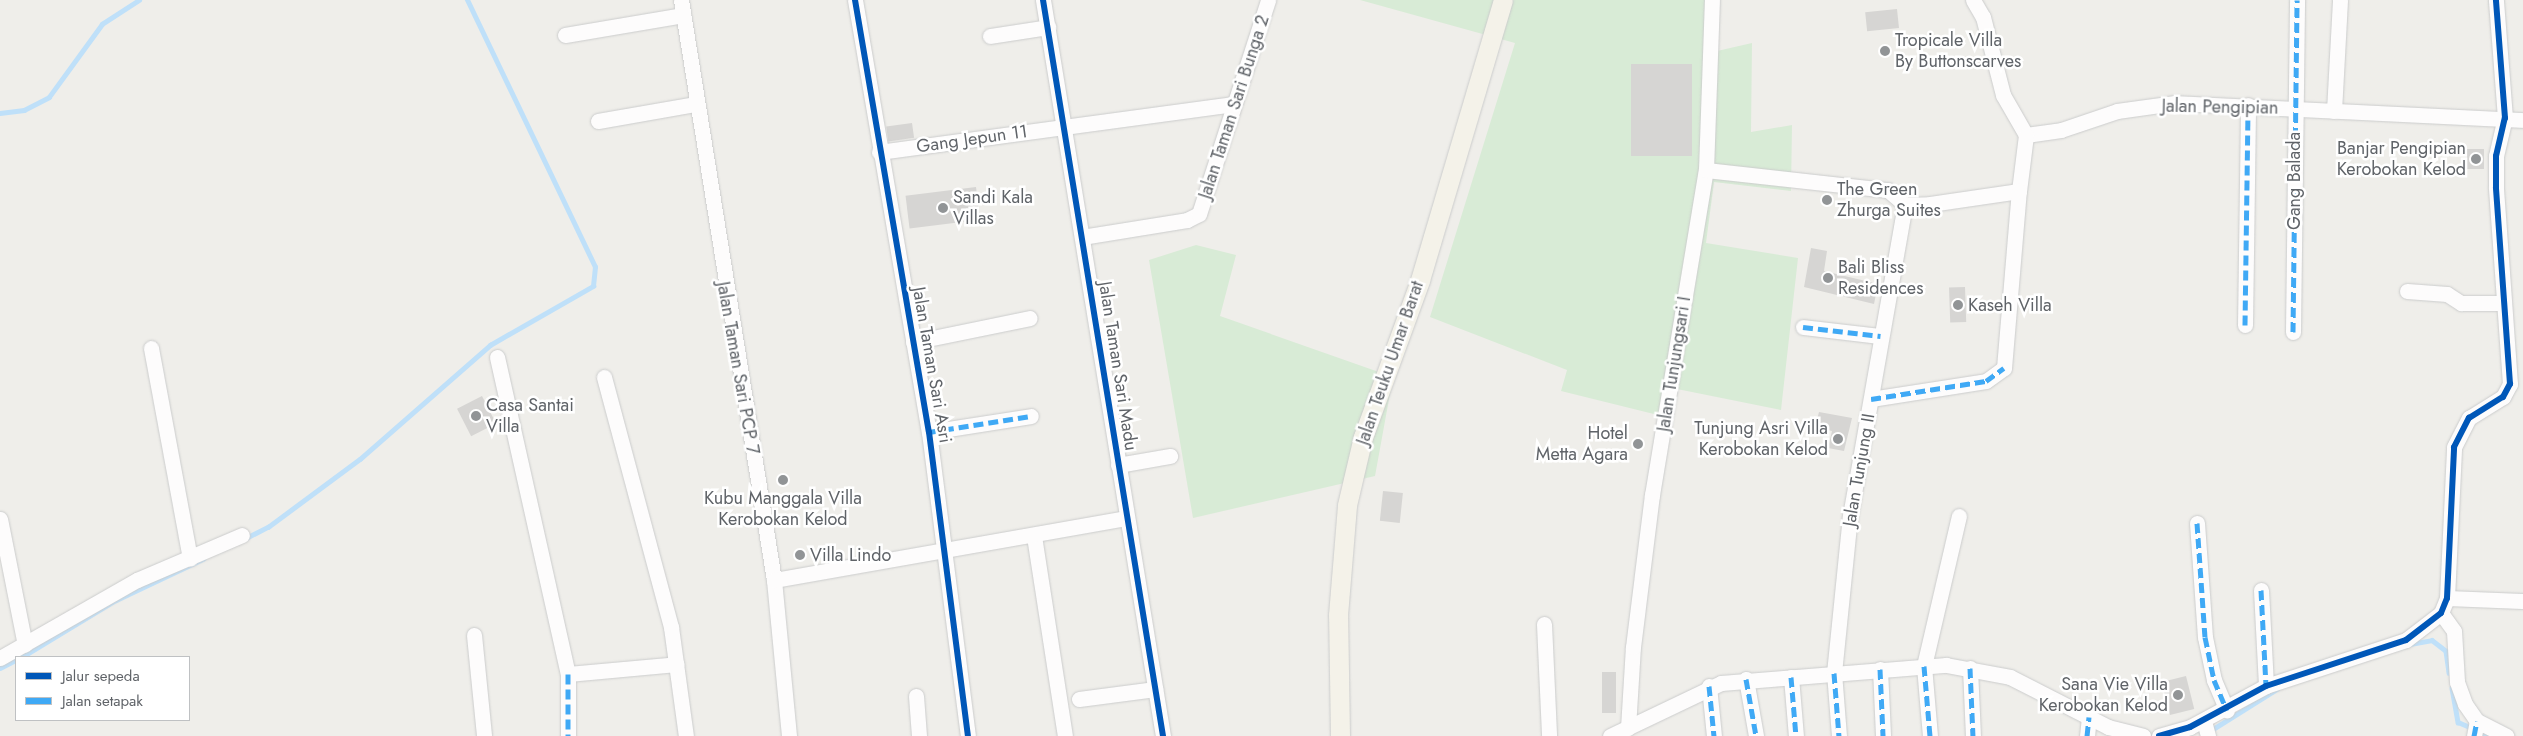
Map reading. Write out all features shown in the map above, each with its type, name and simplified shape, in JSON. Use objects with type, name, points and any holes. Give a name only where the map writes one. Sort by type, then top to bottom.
[{"type":"main road","name":"Jalan Teuku Umar Barat","points":[[1340,736],[1338,615],[1340,545],[1347,505],[1363,437],[1420,280],[1503,0]]},
{"type":"street","name":"Jalan Taman Sari Asri","points":[[855,0],[879,152],[929,432],[968,736]]},
{"type":"street","name":"Jalan Taman Sari Madu","points":[[1043,0],[1066,126],[1118,465],[1163,736]]},
{"type":"street","name":"Jalan Taman Sari Bunga 2","points":[[1082,237],[1187,220],[1199,214],[1268,0]]},
{"type":"street","name":"Jalan Tunjungsari I","points":[[1628,728],[1634,630],[1652,496],[1706,170],[1712,0]]},
{"type":"street","points":[[1871,399],[1986,381],[2004,368],[2019,190],[2026,135],[2003,95],[1983,17],[1973,0]]},
{"type":"street","name":"Gang Balada","points":[[2293,332],[2294,109],[2297,0]]},
{"type":"street","points":[[2334,111],[2340,0]]},
{"type":"street","points":[[2164,735],[2227,710],[2266,686],[2406,640],[2441,613],[2447,598],[2454,447],[2469,418],[2508,389],[2496,164],[2505,118],[2496,0]]},
{"type":"street","points":[[566,35],[682,8]]},
{"type":"street","name":"Jalan Taman Sari PCP 7","points":[[682,8],[695,104],[774,580],[789,736]]},
{"type":"street","points":[[990,36],[1048,27]]},
{"type":"street","points":[[598,121],[695,104]]},
{"type":"street","name":"Gang Jepun 11","points":[[879,152],[1234,104]]},
{"type":"street","points":[[2245,325],[2248,104]]},
{"type":"street","name":"Jalan Pengipian","points":[[2026,135],[2061,130],[2145,106],[2248,104],[2294,109],[2523,120]]},
{"type":"street","points":[[1706,170],[1888,190],[1904,205],[2019,190]]},
{"type":"street","name":"Jalan Tunjung II","points":[[1839,736],[1834,673],[1850,516],[1904,205]]},
{"type":"street","points":[[2407,291],[2447,294],[2461,303],[2504,303]]},
{"type":"street","points":[[913,342],[1030,318]]},
{"type":"street","points":[[1803,327],[1880,336]]},
{"type":"street","points":[[151,348],[190,558]]},
{"type":"street","points":[[497,357],[568,674],[568,736]]},
{"type":"street","points":[[604,378],[677,664],[686,736]]},
{"type":"street","points":[[929,432],[1032,416]]},
{"type":"street","points":[[1118,465],[1170,456]]},
{"type":"street","points":[[1930,736],[1924,666],[1960,516]]},
{"type":"street","points":[[774,580],[945,546],[1034,536],[1127,518]]},
{"type":"street","points":[[0,519],[26,645]]},
{"type":"street","points":[[2196,523],[2205,637],[2227,710]]},
{"type":"street","points":[[0,658],[26,645],[108,595],[242,535]]},
{"type":"street","points":[[1034,536],[1065,736]]},
{"type":"street","points":[[2261,590],[2266,686]]},
{"type":"street","points":[[2447,598],[2522,601]]},
{"type":"street","points":[[2441,613],[2457,644],[2457,682],[2477,721],[2506,736]]},
{"type":"street","points":[[1544,624],[1549,736]]},
{"type":"street","points":[[474,635],[484,736]]},
{"type":"street","points":[[568,674],[677,664]]},
{"type":"street","points":[[1610,736],[1710,686],[1746,679],[1924,666],[1970,668],[2033,686],[2089,717],[2119,731],[2143,736]]},
{"type":"street","points":[[1970,668],[1973,736]]},
{"type":"street","points":[[1880,669],[1883,736]]},
{"type":"street","points":[[1791,677],[1796,736]]},
{"type":"street","points":[[1746,679],[1756,736]]},
{"type":"street","points":[[1710,686],[1714,736]]},
{"type":"street","points":[[1079,699],[1155,689]]},
{"type":"street","points":[[916,696],[919,736]]},
{"type":"street","points":[[2087,736],[2089,717]]},
{"type":"street","points":[[2204,720],[2208,736]]},
{"type":"street","points":[[2474,736],[2477,721]]},
{"type":"green space","points":[[1360,0],[1708,0],[1704,54],[1752,43],[1751,132],[1792,125],[1791,191],[1714,182],[1706,243],[1798,258],[1781,410],[1677,389],[1670,418],[1561,391],[1567,370],[1430,317],[1515,43]]},
{"type":"green space","points":[[1196,245],[1236,255],[1220,316],[1393,377],[1375,476],[1193,518],[1149,260]]},
{"type":"building","points":[[1897,9],[1899,28],[1867,31],[1865,12]]},
{"type":"building","points":[[1631,64],[1692,64],[1692,156],[1631,156]]},
{"type":"building","points":[[912,123],[914,138],[888,141],[886,127]]},
{"type":"building","name":"Banjar Pengipian Kerobokan Kelod","points":[[2467,149],[2484,149],[2484,169],[2467,169]]},
{"type":"building","name":"Sandi Kala Villas","points":[[976,187],[980,220],[910,228],[906,196]]},
{"type":"building","name":"Bali Bliss Residences","points":[[1811,248],[1827,251],[1824,271],[1878,284],[1874,304],[1804,287]]},
{"type":"building","name":"Kaseh Villa","points":[[1965,287],[1966,322],[1950,323],[1949,288]]},
{"type":"building","name":"Casa Santai Villa","points":[[482,396],[496,424],[471,436],[457,409]]},
{"type":"building","name":"Tunjung Asri Villa Kerobokan Kelod","points":[[1819,412],[1852,418],[1844,451],[1828,448],[1832,431],[1815,427]]},
{"type":"building","points":[[1383,491],[1403,493],[1400,523],[1380,521]]},
{"type":"building","points":[[1602,672],[1616,672],[1616,713],[1602,713]]},
{"type":"building","name":"Sana Vie Villa Kerobokan Kelod","points":[[2186,676],[2194,709],[2170,715],[2162,682]]},
{"type":"waterway","points":[[0,113],[24,110],[49,97],[102,24],[139,0]]},
{"type":"waterway","points":[[246,538],[268,527],[360,459],[490,345],[593,286],[595,267],[467,0]]},
{"type":"waterway","points":[[24,656],[112,602],[203,559]]},
{"type":"waterway","points":[[2410,644],[2432,640],[2446,651],[2449,673]]},
{"type":"waterway","points":[[0,668],[15,660]]},
{"type":"waterway","points":[[2452,688],[2458,722],[2472,728]]},
{"type":"waterway","points":[[2210,731],[2277,689]]},
{"type":"waterway","points":[[2479,732],[2487,736]]},
{"type":"marked path","points":[[2293,332],[2297,0]]},
{"type":"marked path","points":[[2245,325],[2248,105]]},
{"type":"marked path","points":[[1803,327],[1880,336]]},
{"type":"marked path","points":[[1871,399],[1986,381],[2004,368]]},
{"type":"marked path","points":[[929,432],[1031,416]]},
{"type":"marked path","points":[[2197,523],[2205,637],[2214,680],[2227,710]]},
{"type":"marked path","points":[[2261,590],[2266,686]]},
{"type":"marked path","points":[[1924,666],[1930,736]]},
{"type":"marked path","points":[[1970,668],[1973,736]]},
{"type":"marked path","points":[[1880,669],[1883,736]]},
{"type":"marked path","points":[[1834,673],[1839,736]]},
{"type":"marked path","points":[[568,674],[568,736]]},
{"type":"marked path","points":[[1791,677],[1796,736]]},
{"type":"marked path","points":[[1746,679],[1756,736]]},
{"type":"marked path","points":[[1709,686],[1714,736]]},
{"type":"marked path","points":[[2087,736],[2089,717]]},
{"type":"marked path","points":[[2474,736],[2477,721]]},
{"type":"cycle path","points":[[855,0],[929,432],[968,736]]},
{"type":"cycle path","points":[[1043,0],[1163,736]]},
{"type":"cycle path","points":[[2159,736],[2190,727],[2266,686],[2406,640],[2441,613],[2447,598],[2454,447],[2469,418],[2503,397],[2510,384],[2496,187],[2496,156],[2505,118],[2496,0]]},
{"type":"place","name":"Tropicale Villa By Buttonscarves","points":[[1885,51]]},
{"type":"place","name":"Banjar Pengipian Kerobokan Kelod","points":[[2476,159]]},
{"type":"place","name":"The Green Zhurga Suites","points":[[1827,200]]},
{"type":"place","name":"Sandi Kala Villas","points":[[943,208]]},
{"type":"place","name":"Bali Bliss Residences","points":[[1828,278]]},
{"type":"place","name":"Kaseh Villa","points":[[1958,305]]},
{"type":"place","name":"Casa Santai Villa","points":[[476,416]]},
{"type":"place","name":"Tunjung Asri Villa Kerobokan Kelod","points":[[1838,439]]},
{"type":"place","name":"Hotel Metta Agara","points":[[1638,444]]},
{"type":"place","name":"Kubu Manggala Villa Kerobokan Kelod","points":[[783,480]]},
{"type":"place","name":"Villa Lindo","points":[[800,555]]},
{"type":"place","name":"Sana Vie Villa Kerobokan Kelod","points":[[2178,695]]}]
